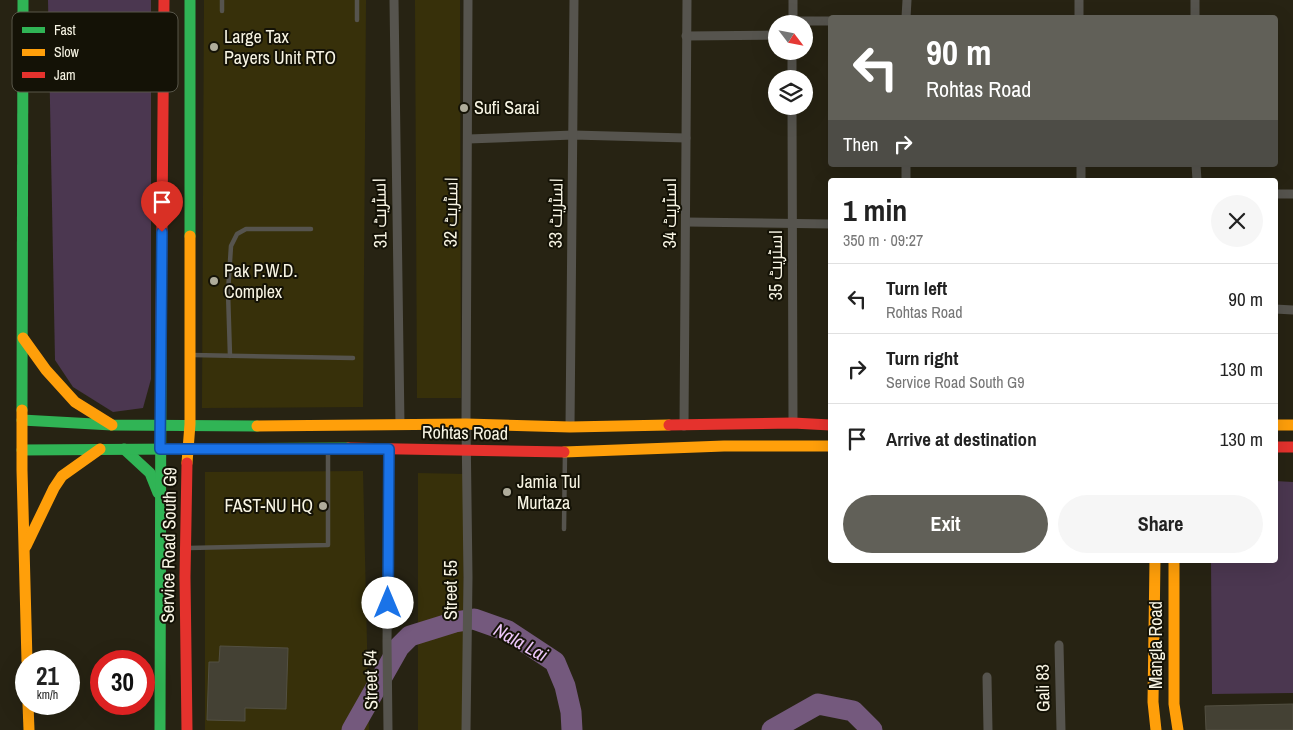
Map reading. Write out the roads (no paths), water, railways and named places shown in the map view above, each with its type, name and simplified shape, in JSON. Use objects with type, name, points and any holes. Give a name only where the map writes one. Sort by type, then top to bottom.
[{"type":"main road","name":"Service Road South G9","points":[[187,730],[186,548],[190,424],[190,0]]},
{"type":"main road","points":[[23,92],[22,450],[27,650]]},
{"type":"main road","name":"Service Road South G9","points":[[160,730],[160,424],[163,92]]},
{"type":"main road","points":[[23,338],[46,370],[75,402],[112,425]]},
{"type":"main road","name":"Rohtas Road","points":[[22,420],[112,425],[325,426],[466,424],[570,427],[828,424]]},
{"type":"main road","points":[[1278,425],[1293,425]]},
{"type":"main road","points":[[325,426],[325,448]]},
{"type":"main road","name":"Rohtas Road","points":[[22,450],[325,448],[565,452],[724,446],[828,446]]},
{"type":"main road","points":[[1278,447],[1293,447]]},
{"type":"main road","points":[[124,449],[150,474],[158,492],[161,506]]},
{"type":"main road","points":[[25,548],[54,488],[62,476],[100,450]]},
{"type":"main road","name":"Mangla Road","points":[[1155,563],[1153,702],[1156,730]]},
{"type":"main road","name":"Mangla Road","points":[[1174,563],[1174,704],[1178,730]]},
{"type":"main road","points":[[28,715],[29,730]]},
{"type":"street","name":"اسٹریٹ 31","points":[[394,0],[400,425]]},
{"type":"street","name":"اسٹریٹ 32","points":[[467,451],[468,0]]},
{"type":"street","name":"اسٹریٹ 33","points":[[570,427],[574,0]]},
{"type":"street","name":"اسٹریٹ 34","points":[[684,426],[687,0]]},
{"type":"street","points":[[793,0],[793,15]]},
{"type":"street","points":[[906,15],[908,0]]},
{"type":"street","points":[[1079,0],[1079,15]]},
{"type":"street","points":[[1195,0],[1195,15]]},
{"type":"street","points":[[813,21],[828,21]]},
{"type":"street","points":[[686,36],[768,35]]},
{"type":"street","name":"اسٹریٹ 35","points":[[792,115],[793,424]]},
{"type":"street","points":[[468,139],[573,135],[686,138]]},
{"type":"street","points":[[1278,194],[1293,194]]},
{"type":"street","points":[[686,222],[828,224]]},
{"type":"street","points":[[1278,309],[1293,310]]},
{"type":"street","name":"Street 54","points":[[388,730],[389,449]]},
{"type":"street","name":"Street 55","points":[[466,730],[467,451]]},
{"type":"street","name":"Gali 83","points":[[1059,645],[1061,730]]},
{"type":"street","points":[[987,677],[988,730]]},
{"type":"lane","points":[[222,0],[222,11]]},
{"type":"lane","points":[[357,0],[357,20]]},
{"type":"lane","points":[[230,356],[229,264],[231,246],[237,234],[246,230],[311,229]]},
{"type":"lane","points":[[190,355],[353,358]]},
{"type":"lane","points":[[186,548],[328,545],[325,448]]},
{"type":"lane","points":[[564,529],[565,452]]},
{"type":"waterway","name":"Nala Lai","points":[[352,730],[399,647],[410,636],[455,622],[474,619],[508,631],[555,662],[565,686],[571,712],[572,730]]},
{"type":"waterway","name":"Nala Lai","points":[[772,730],[818,704],[853,711],[872,730]]},
{"type":"place","name":"Large Tax Payers Unit RTO","points":[[214,47]]},
{"type":"place","name":"Sufi Sarai","points":[[464,108]]},
{"type":"place","name":"Pak P.W.D. Complex","points":[[214,281]]},
{"type":"place","name":"Jamia Tul Murtaza","points":[[507,492]]},
{"type":"place","name":"FAST-NU HQ","points":[[323,506]]}]
